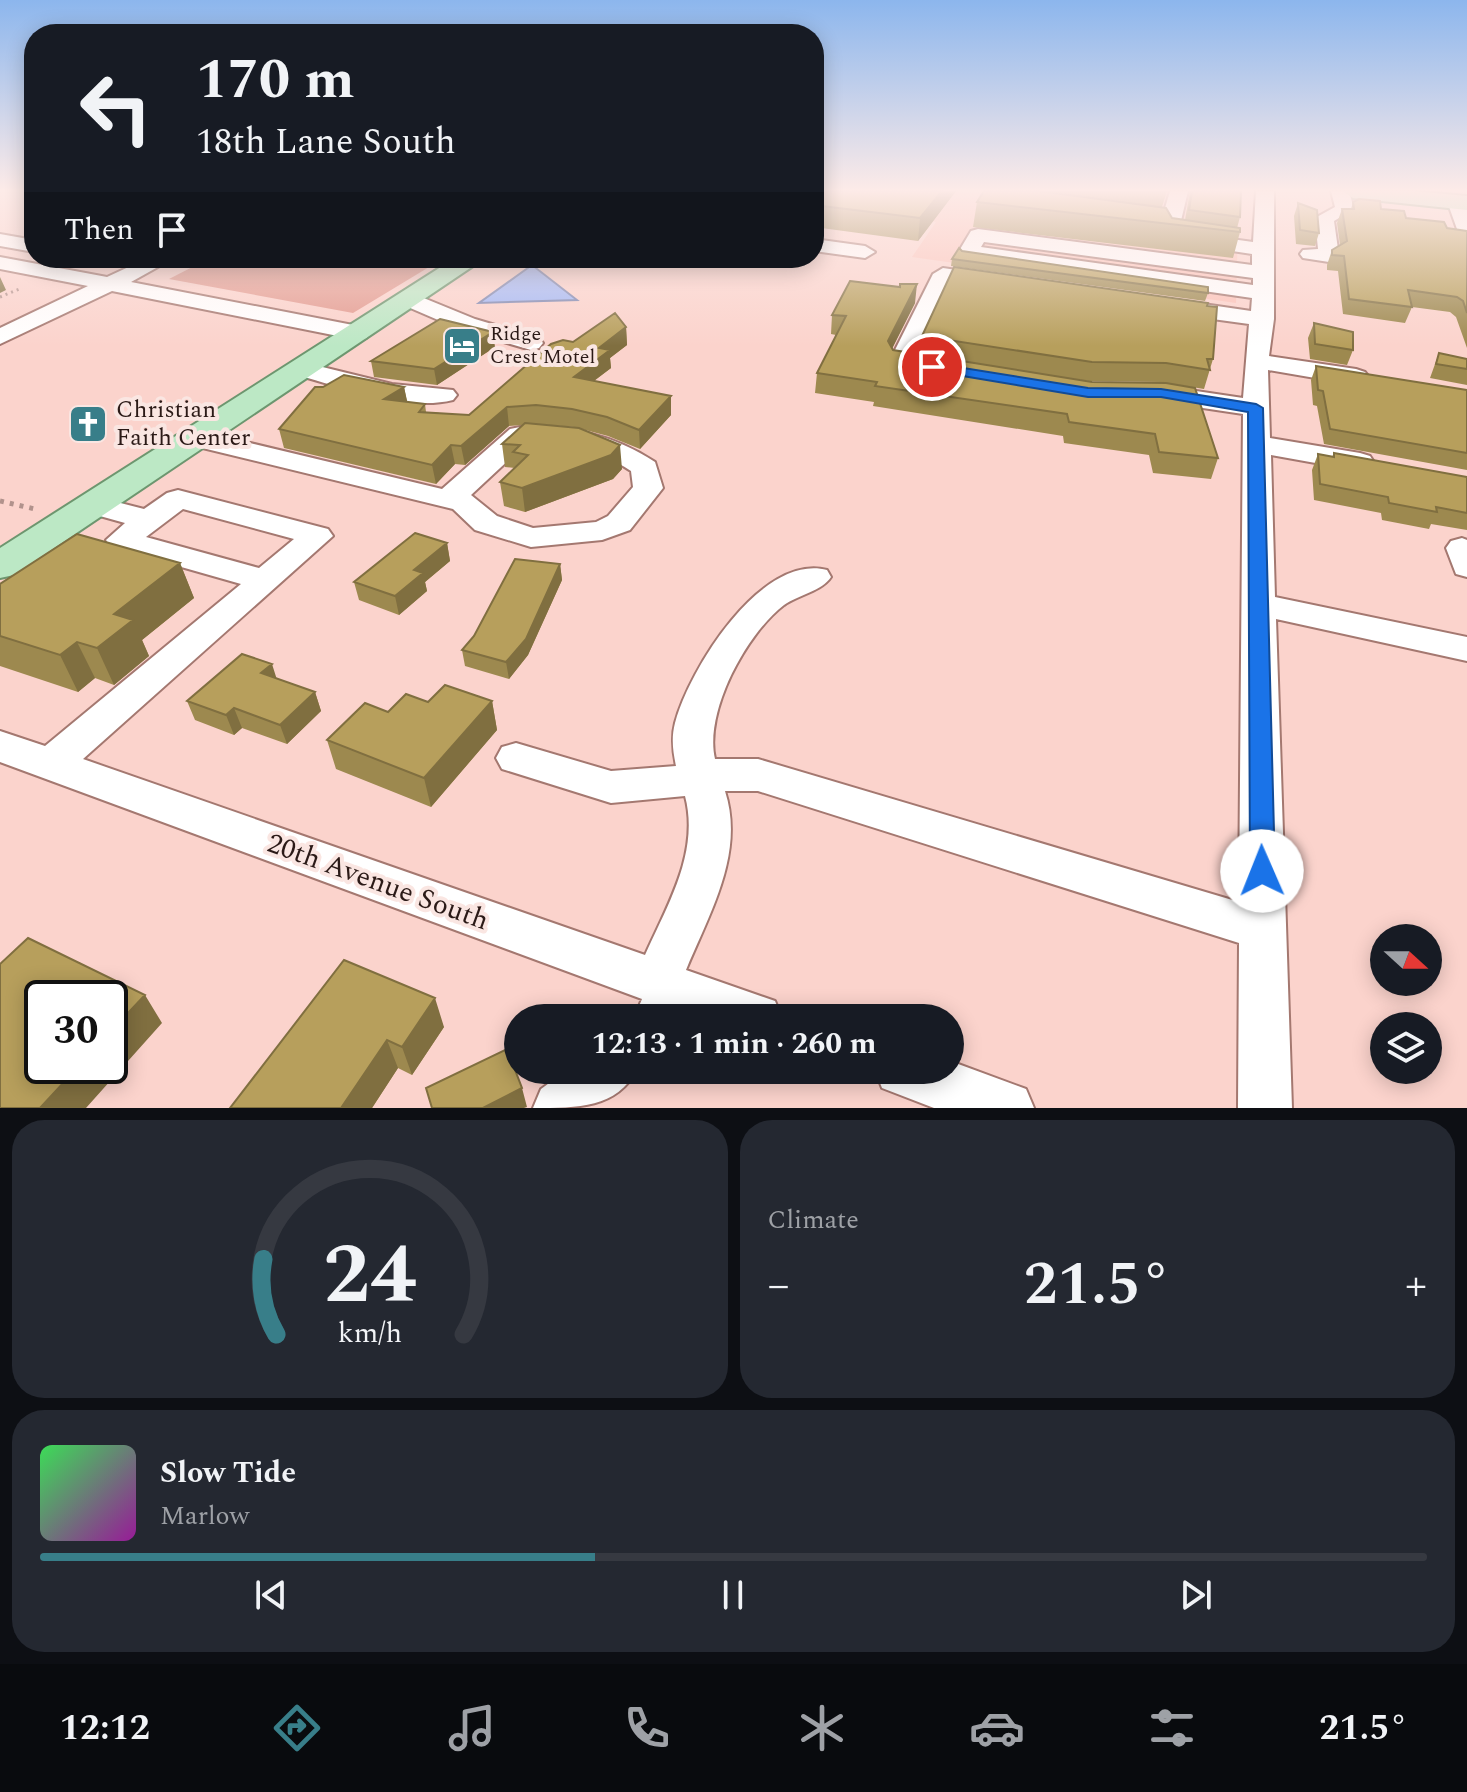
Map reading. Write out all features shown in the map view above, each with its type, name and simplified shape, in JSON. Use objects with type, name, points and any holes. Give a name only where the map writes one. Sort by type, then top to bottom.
[{"type":"main road","points":[[0,566],[457,268]]},
{"type":"street","points":[[974,243],[969,251],[1263,284]]},
{"type":"street","points":[[1023,243],[1263,284]]},
{"type":"street","points":[[1184,243],[1263,284]]},
{"type":"street","points":[[1265,1108],[1256,361],[1268,243]]},
{"type":"street","points":[[1310,254],[1329,256],[1325,243]]},
{"type":"street","points":[[824,246],[865,252]]},
{"type":"street","points":[[0,263],[24,268]]},
{"type":"street","points":[[26,268],[358,333]]},
{"type":"street","points":[[0,337],[144,268]]},
{"type":"street","points":[[963,372],[901,362],[943,274],[1019,285]]},
{"type":"street","points":[[0,314],[79,278]]},
{"type":"street","points":[[1156,304],[1263,284]]},
{"type":"street","points":[[409,299],[467,324],[531,343]]},
{"type":"street","points":[[1256,361],[1377,381]]},
{"type":"street","points":[[302,369],[392,392],[444,395]]},
{"type":"street","points":[[1133,393],[1161,393],[1256,408]]},
{"type":"street","points":[[196,438],[449,499],[463,502],[486,523],[531,538],[602,531],[619,523],[648,488],[645,468],[618,448],[556,434],[520,435],[449,499]]},
{"type":"street","points":[[1256,444],[1392,468]]},
{"type":"street","points":[[51,764],[317,536],[178,499],[122,540],[265,580]]},
{"type":"street","points":[[93,505],[149,520]]},
{"type":"street","points":[[665,997],[711,840],[708,797],[692,740],[699,701],[750,618],[771,598],[815,577]]},
{"type":"street","points":[[1258,604],[1467,649]]},
{"type":"street","name":"20th Avenue South","points":[[0,746],[665,997],[696,1004]]},
{"type":"street","points":[[516,758],[611,787],[735,773],[776,779],[1263,930]]},
{"type":"street","points":[[560,1108],[592,1084]]},
{"type":"street","points":[[940,1084],[1007,1108]]},
{"type":"path","points":[[0,501],[44,512]]},
{"type":"shaded area","points":[[922,243],[1238,243],[1236,303],[912,257]]},
{"type":"shaded area","points":[[190,268],[427,268],[353,313],[169,279]]},
{"type":"water","points":[[528,268],[536,268],[577,300],[479,303]]},
{"type":"building","points":[[1344,243],[1467,243],[1467,313],[1463,301],[1457,297],[1408,290],[1412,307],[1349,299],[1344,256],[1332,255],[1332,250]]},
{"type":"building","points":[[959,248],[962,251],[1208,287],[1208,293],[952,259]]},
{"type":"building","points":[[954,267],[1208,303],[1207,306],[1217,307],[1213,359],[1207,359],[1210,370],[1166,363],[1092,362],[922,336]]},
{"type":"building","points":[[850,281],[900,287],[900,284],[917,284],[888,341],[893,350],[1092,382],[1166,383],[1195,388],[1218,458],[1159,452],[1155,434],[1069,422],[1067,414],[875,386],[877,382],[817,373],[846,316],[832,315]]},
{"type":"building","points":[[615,313],[626,327],[599,348],[610,350],[574,377],[671,396],[639,430],[607,417],[572,409],[536,405],[507,407],[461,446],[451,445],[432,465],[279,429],[315,387],[323,387],[344,375],[404,387],[384,399],[425,404],[419,412],[469,415],[551,344],[563,340],[573,342]]},
{"type":"building","points":[[440,319],[493,332],[434,369],[371,361]]},
{"type":"building","points":[[1314,323],[1353,332],[1353,350],[1315,344]]},
{"type":"building","points":[[1439,353],[1467,359],[1467,369],[1436,364]]},
{"type":"building","points":[[1316,366],[1467,390],[1467,453],[1330,429],[1323,391],[1318,390]]},
{"type":"building","points":[[525,423],[579,428],[620,445],[611,455],[522,488],[500,482],[528,455],[513,452],[520,445],[502,444]]},
{"type":"building","points":[[1334,453],[1467,477],[1467,513],[1436,507],[1437,512],[1389,503],[1388,497],[1320,484],[1318,454],[1334,457]]},
{"type":"building","points":[[415,533],[447,543],[414,570],[423,573],[395,596],[354,582]]},
{"type":"building","points":[[77,534],[180,563],[114,614],[133,620],[97,648],[77,642],[60,655],[0,636],[0,584]]},
{"type":"building","points":[[515,559],[560,564],[526,639],[506,662],[462,650],[474,636]]},
{"type":"building","points":[[242,654],[272,664],[261,673],[315,692],[280,725],[234,708],[226,715],[187,701]]},
{"type":"building","points":[[445,685],[492,701],[424,778],[327,740],[365,703],[388,712],[406,694],[428,702]]},
{"type":"building","points":[[28,938],[114,980],[24,980],[24,1084],[62,1084],[40,1108],[0,1108],[0,964]]},
{"type":"building","points":[[344,960],[435,998],[402,1047],[387,1040],[341,1108],[230,1108]]},
{"type":"building","points":[[128,987],[145,995],[128,1013]]},
{"type":"building","points":[[504,1050],[504,1084],[520,1084],[522,1088],[483,1108],[432,1108],[426,1088]]},
{"type":"place","name":"Ridge Crest Motel","points":[[462,346]]},
{"type":"place","name":"Christian Faith Center","points":[[88,424]]},
{"type":"route","points":[[932,367],[1088,392],[1161,393],[1256,408],[1262,871]]}]
